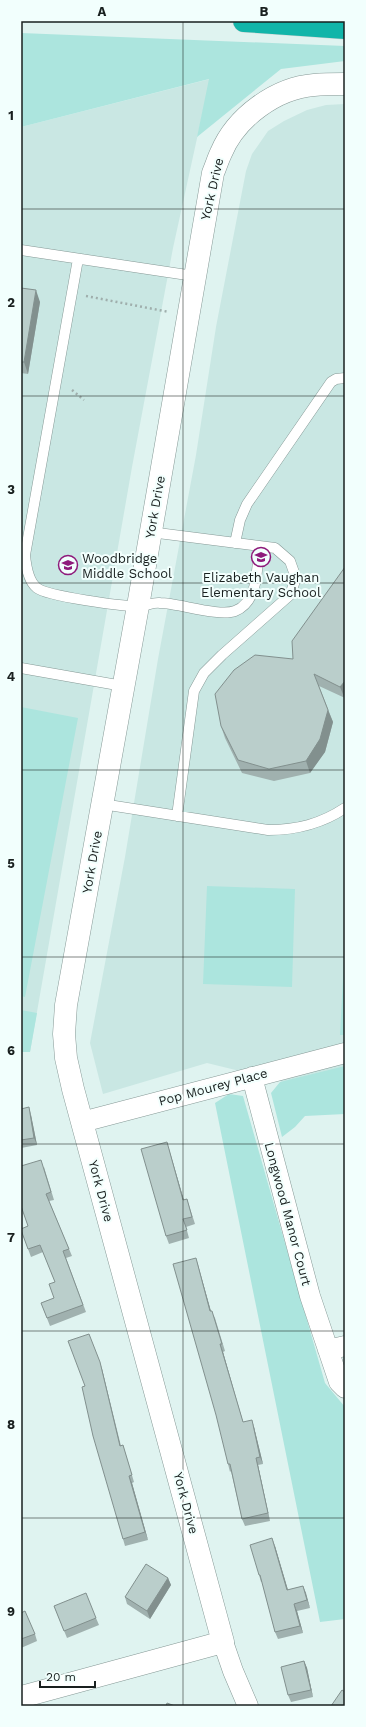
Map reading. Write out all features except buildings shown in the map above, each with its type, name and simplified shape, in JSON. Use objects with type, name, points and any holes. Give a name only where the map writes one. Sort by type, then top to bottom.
[{"type":"highway","points":[[244,21],[345,28]]},
{"type":"street","name":"York Drive","points":[[248,1706],[233,1671],[223,1642],[82,1122],[66,1058],[64,1034],[66,1005],[138,606],[213,173],[221,152],[233,132],[251,112],[270,99],[291,90],[313,85],[345,84]]},
{"type":"street","name":"Pop Mourey Place","points":[[82,1122],[345,1053]]},
{"type":"street","name":"Longwood Manor Court","points":[[252,1077],[310,1296],[336,1348],[339,1382],[345,1388]]},
{"type":"street","points":[[21,1697],[223,1642]]},
{"type":"lane","points":[[21,250],[194,276]]},
{"type":"lane","points":[[78,259],[24,555],[30,578],[37,588],[58,596],[138,606],[159,602],[224,612],[235,611],[247,602],[255,588],[259,546]]},
{"type":"lane","points":[[235,543],[240,520],[247,504],[331,382],[336,379],[345,378]]},
{"type":"lane","points":[[150,532],[275,548],[290,560],[296,578],[290,595],[222,655],[204,673],[194,691],[177,816]]},
{"type":"lane","points":[[21,668],[123,686]]},
{"type":"lane","points":[[102,804],[268,830],[291,830],[313,825],[345,808]]},
{"type":"path","points":[[86,296],[172,312]]},
{"type":"path","points":[[72,390],[84,400]]},
{"type":"shaded area","points":[[21,33],[345,46],[345,61],[281,69],[197,137],[209,79],[21,127]]},
{"type":"shaded area","name":"Woodbridge Middle School","points":[[210,79],[173,248],[132,467],[30,1052],[21,1050],[21,127]]},
{"type":"shaded area","name":"Elizabeth Vaughan Elementary School","points":[[345,104],[345,1097],[207,1063],[103,1094],[90,1043],[125,857],[158,659],[196,455],[216,327],[246,171],[252,154],[268,131],[284,121],[307,110],[326,105]]},
{"type":"shaded area","points":[[21,707],[78,718],[25,997],[21,996]]},
{"type":"shaded area","points":[[207,886],[295,889],[292,987],[203,984]]},
{"type":"shaded area","points":[[345,941],[345,1035],[340,1035]]},
{"type":"shaded area","points":[[21,1010],[37,1013],[30,1052],[21,1052]]},
{"type":"shaded area","points":[[345,1066],[345,1114],[305,1116],[295,1127],[282,1137],[271,1093],[280,1082]]},
{"type":"shaded area","points":[[229,1094],[243,1096],[325,1383],[345,1407],[345,1619],[320,1622],[215,1103]]},
{"type":"place","name":"Elizabeth Vaughan Elementary School","points":[[261,557]]},
{"type":"place","name":"Woodbridge Middle School","points":[[68,565]]}]
